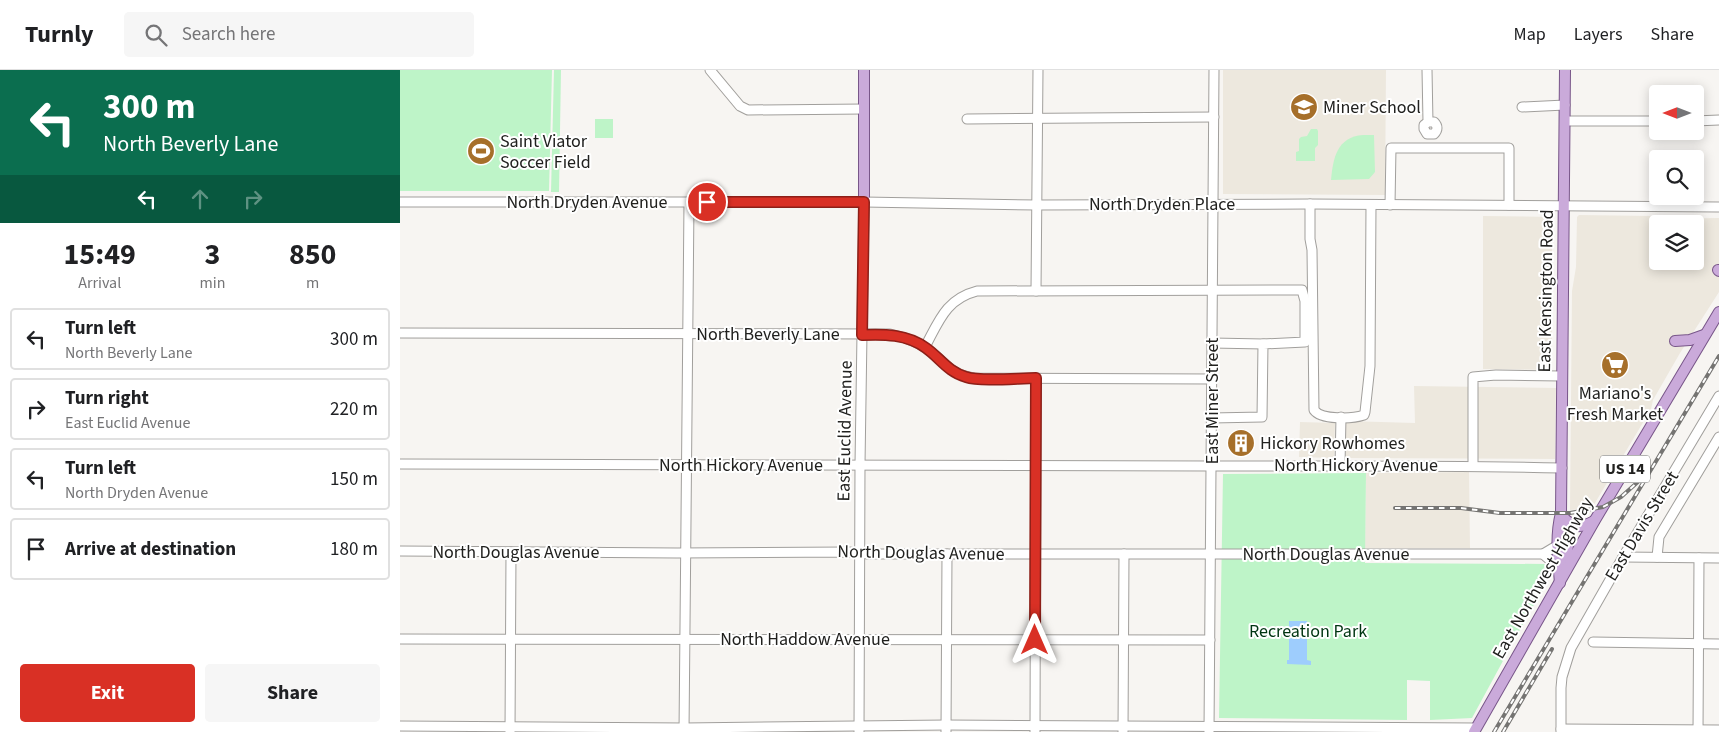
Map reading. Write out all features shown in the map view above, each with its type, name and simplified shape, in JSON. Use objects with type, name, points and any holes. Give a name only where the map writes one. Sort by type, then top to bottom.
[{"type":"main road","name":"East Euclid Avenue","points":[[864,70],[864,202]]},
{"type":"main road","name":"East Kensington Road","points":[[1560,583],[1567,553],[1562,468],[1565,70]]},
{"type":"main road","name":"East Northwest Highway","points":[[1475,730],[1595,520],[1719,312]]},
{"type":"main road","points":[[1675,341],[1690,340],[1704,335]]},
{"type":"main road","name":"East Kensington Road","points":[[1560,583],[1558,524],[1564,517]]},
{"type":"main road","points":[[1564,517],[1575,527],[1581,527],[1595,520]]},
{"type":"street","points":[[710,70],[740,106],[748,110],[864,109]]},
{"type":"street","points":[[1036,291],[1038,70]]},
{"type":"street","name":"East Miner Street","points":[[1209,729],[1214,70]]},
{"type":"street","points":[[1427,70],[1428,122]]},
{"type":"street","points":[[1522,107],[1565,105]]},
{"type":"street","points":[[967,119],[1214,117]]},
{"type":"street","points":[[1704,121],[1719,120]]},
{"type":"street","points":[[1565,122],[1649,121]]},
{"type":"street","points":[[1390,205],[1391,148],[1509,148],[1510,206]]},
{"type":"street","name":"North Dryden Avenue","points":[[400,202],[864,202]]},
{"type":"street","points":[[684,730],[689,202]]},
{"type":"street","name":"North Dryden Place","points":[[864,202],[1719,207]]},
{"type":"street","name":"East Euclid Avenue","points":[[859,729],[860,465],[864,202]]},
{"type":"street","points":[[1310,204],[1314,410],[1321,416],[1340,417],[1360,416],[1364,415],[1365,412],[1370,366],[1371,205]]},
{"type":"street","points":[[925,347],[954,301],[968,294],[987,291],[1302,290],[1306,301],[1304,342],[1264,344],[1212,343]]},
{"type":"street","name":"North Beverly Lane","points":[[400,333],[890,334],[925,347],[946,367],[966,377],[1212,379]]},
{"type":"street","points":[[1212,418],[1262,418],[1264,344]]},
{"type":"street","points":[[1473,466],[1473,377],[1496,375],[1562,376]]},
{"type":"street","points":[[1035,730],[1036,378]]},
{"type":"street","name":"East Davis Street","points":[[1561,730],[1561,688],[1568,658],[1580,631],[1719,396]]},
{"type":"street","points":[[1340,417],[1340,465]]},
{"type":"street","name":"East Davis Street","points":[[1657,557],[1659,538],[1719,437]]},
{"type":"street","name":"North Hickory Avenue","points":[[400,464],[686,466],[1340,465],[1562,468]]},
{"type":"street","points":[[1558,545],[1543,554],[1558,567]]},
{"type":"street","name":"North Douglas Avenue","points":[[400,551],[849,552],[868,554],[1543,554]]},
{"type":"street","points":[[510,729],[511,552]]},
{"type":"street","points":[[946,729],[947,554]]},
{"type":"street","points":[[1123,730],[1124,554]]},
{"type":"street","points":[[1623,557],[1719,558]]},
{"type":"street","points":[[1698,731],[1699,558]]},
{"type":"street","name":"North Haddow Avenue","points":[[400,639],[1210,640]]},
{"type":"street","points":[[1593,642],[1719,644]]},
{"type":"street","points":[[400,726],[684,730],[1298,730],[1386,728],[1475,730]]},
{"type":"street","points":[[1561,730],[1719,730]]},
{"type":"shaded area","name":"Miner School","points":[[1223,70],[1386,70],[1385,195],[1223,194]]},
{"type":"shaded area","points":[[1579,215],[1649,216],[1649,270],[1704,270],[1704,218],[1719,218],[1719,292],[1680,353],[1653,400],[1651,409],[1592,508],[1570,510],[1572,291],[1576,267],[1577,217]]},
{"type":"shaded area","points":[[1483,216],[1552,217],[1552,370],[1483,369]]},
{"type":"shaded area","points":[[1414,386],[1556,388],[1555,459],[1345,458],[1347,421],[1415,423]]},
{"type":"shaded area","points":[[1300,422],[1335,423],[1334,458],[1299,457]]},
{"type":"shaded area","points":[[1469,472],[1470,548],[1365,548],[1366,473]]},
{"type":"green space","points":[[400,70],[552,70],[549,191],[400,191]]},
{"type":"green space","points":[[554,70],[561,70],[559,192],[551,192]]},
{"type":"green space","points":[[595,119],[613,119],[613,138],[595,138]]},
{"type":"green space","points":[[1311,129],[1317,129],[1318,131],[1315,161],[1296,161],[1296,152],[1299,151],[1299,139],[1307,136]]},
{"type":"green space","points":[[1374,135],[1375,172],[1369,179],[1331,180],[1335,157],[1342,144],[1354,137]]},
{"type":"green space","name":"Recreation Park","points":[[1366,473],[1365,563],[1547,564],[1545,587],[1472,718],[1430,720],[1430,681],[1407,680],[1407,720],[1219,718],[1223,474]]},
{"type":"water","points":[[1289,621],[1307,621],[1307,660],[1311,661],[1311,665],[1287,664],[1287,660],[1289,660]]},
{"type":"railway","points":[[1494,732],[1719,356]]},
{"type":"railway","points":[[1395,508],[1461,508],[1500,513],[1570,513],[1603,507],[1621,497],[1640,480]]},
{"type":"railway","points":[[1503,732],[1552,649]]},
{"type":"place","name":"Miner School","points":[[1304,107]]},
{"type":"place","name":"Saint Viator Soccer Field","points":[[481,151]]},
{"type":"place","name":"Mariano's Fresh Market","points":[[1615,365]]},
{"type":"place","name":"Hickory Rowhomes","points":[[1241,443]]},
{"type":"route","points":[[707,202],[864,202],[862,335],[890,334],[905,338],[925,347],[946,367],[966,377],[1036,378],[1035,640]]}]
